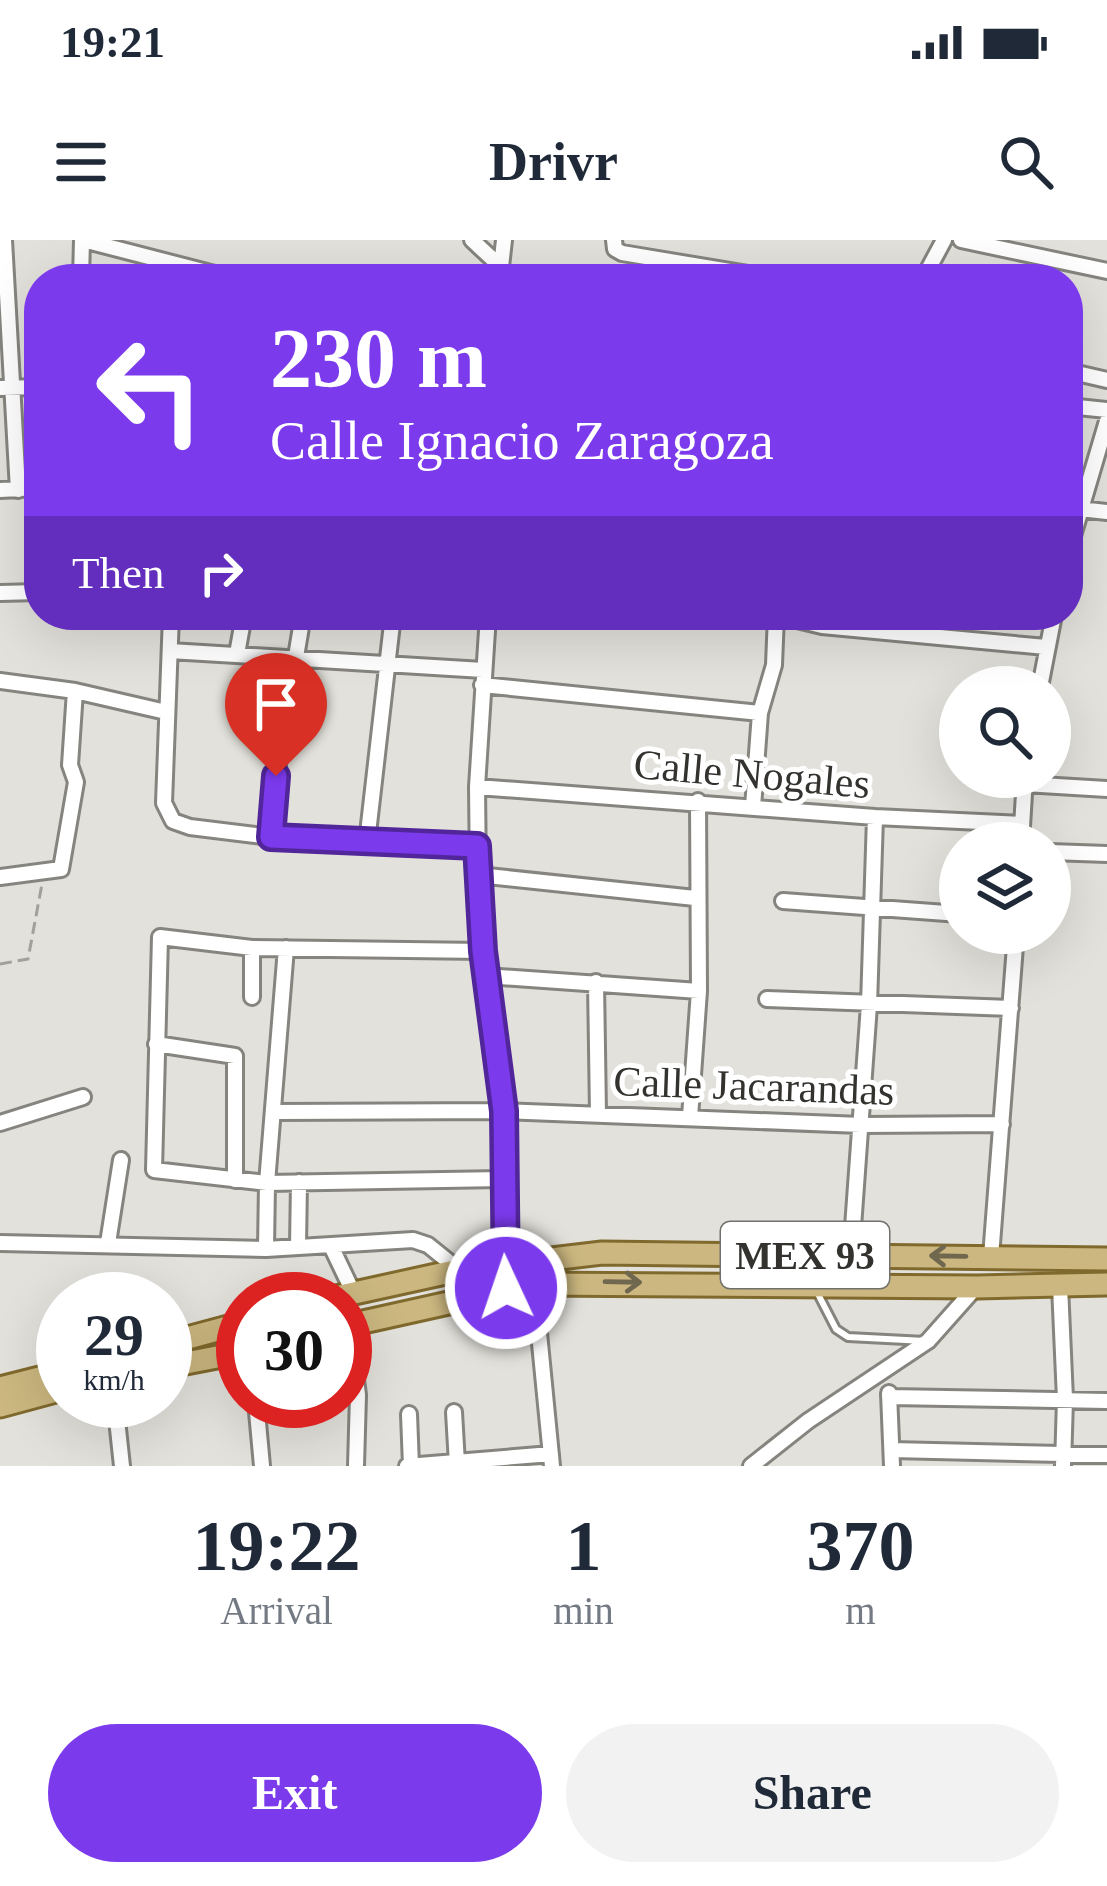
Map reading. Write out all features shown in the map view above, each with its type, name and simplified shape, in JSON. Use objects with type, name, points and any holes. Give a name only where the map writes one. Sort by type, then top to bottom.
[{"type":"main road","name":"MEX 93","points":[[372,1288],[533,1258],[602,1253],[1107,1259]]},
{"type":"main road","name":"MEX 93","points":[[372,1320],[534,1284],[1107,1284]]},
{"type":"main road","points":[[0,1388],[36,1379]]},
{"type":"main road","points":[[0,1406],[36,1396]]},
{"type":"street","points":[[4,240],[5,388],[18,490]]},
{"type":"street","points":[[83,240],[176,264]]},
{"type":"street","points":[[472,240],[493,264]]},
{"type":"street","points":[[614,240],[615,249],[622,253],[688,264]]},
{"type":"street","points":[[961,240],[1038,248],[1107,271]]},
{"type":"street","points":[[1083,501],[1107,422]]},
{"type":"street","points":[[0,490],[24,489]]},
{"type":"street","points":[[171,630],[164,803],[172,820],[190,827],[271,837],[477,846]]},
{"type":"street","points":[[237,654],[241,630]]},
{"type":"street","points":[[271,837],[276,776],[301,630]]},
{"type":"street","points":[[367,842],[390,630]]},
{"type":"street","points":[[487,630],[477,846],[483,951],[504,1111],[506,1288]]},
{"type":"street","points":[[753,806],[760,713],[775,665],[776,630]]},
{"type":"street","points":[[865,630],[1046,647]]},
{"type":"street","points":[[1043,666],[1050,630]]},
{"type":"street","points":[[170,651],[386,661],[760,713]]},
{"type":"street","points":[[0,681],[75,691],[166,712]]},
{"type":"street","points":[[0,877],[53,870],[76,782],[70,765],[75,691]]},
{"type":"street","points":[[1071,785],[1107,789]]},
{"type":"street","name":"Calle Nogales","points":[[477,787],[980,822]]},
{"type":"street","points":[[690,1117],[699,991],[698,801]]},
{"type":"street","points":[[851,1255],[875,817]]},
{"type":"street","points":[[1071,853],[1107,854]]},
{"type":"street","points":[[478,875],[695,898]]},
{"type":"street","points":[[782,901],[939,913]]},
{"type":"street","points":[[483,951],[253,948],[160,937],[154,1170],[267,1183],[502,1179]]},
{"type":"street","points":[[252,998],[253,948]]},
{"type":"street","points":[[266,1249],[286,948]]},
{"type":"street","points":[[991,1257],[1015,954]]},
{"type":"street","points":[[487,976],[699,991]]},
{"type":"street","points":[[596,982],[598,1114]]},
{"type":"street","points":[[767,999],[1011,1008]]},
{"type":"street","points":[[156,1043],[236,1056],[235,1180]]},
{"type":"street","points":[[0,1123],[83,1097]]},
{"type":"street","name":"Calle Jacarandas","points":[[274,1112],[504,1111],[861,1125],[1002,1124]]},
{"type":"street","points":[[109,1243],[122,1160]]},
{"type":"street","points":[[298,1246],[299,1182]]},
{"type":"street","points":[[0,1243],[266,1249],[413,1240],[428,1245],[459,1270]]},
{"type":"street","points":[[331,1246],[343,1272]]},
{"type":"street","points":[[409,1414],[409,1466],[552,1460],[533,1258]]},
{"type":"street","points":[[1060,1286],[1063,1460]]},
{"type":"street","points":[[752,1466],[808,1421],[928,1341],[976,1287]]},
{"type":"street","points":[[889,1371],[892,1458],[1107,1456]]},
{"type":"street","points":[[890,1397],[1107,1401]]},
{"type":"street","points":[[454,1412],[457,1464]]},
{"type":"street","points":[[118,1428],[122,1466]]},
{"type":"street","points":[[258,1428],[262,1466]]},
{"type":"street","points":[[356,1466],[357,1428]]},
{"type":"lane","points":[[814,1285],[836,1329],[848,1337],[928,1341]]},
{"type":"path","points":[[0,964],[28,958],[53,870]]},
{"type":"route","points":[[276,776],[271,837],[477,846],[483,951],[504,1111],[506,1288]]}]
